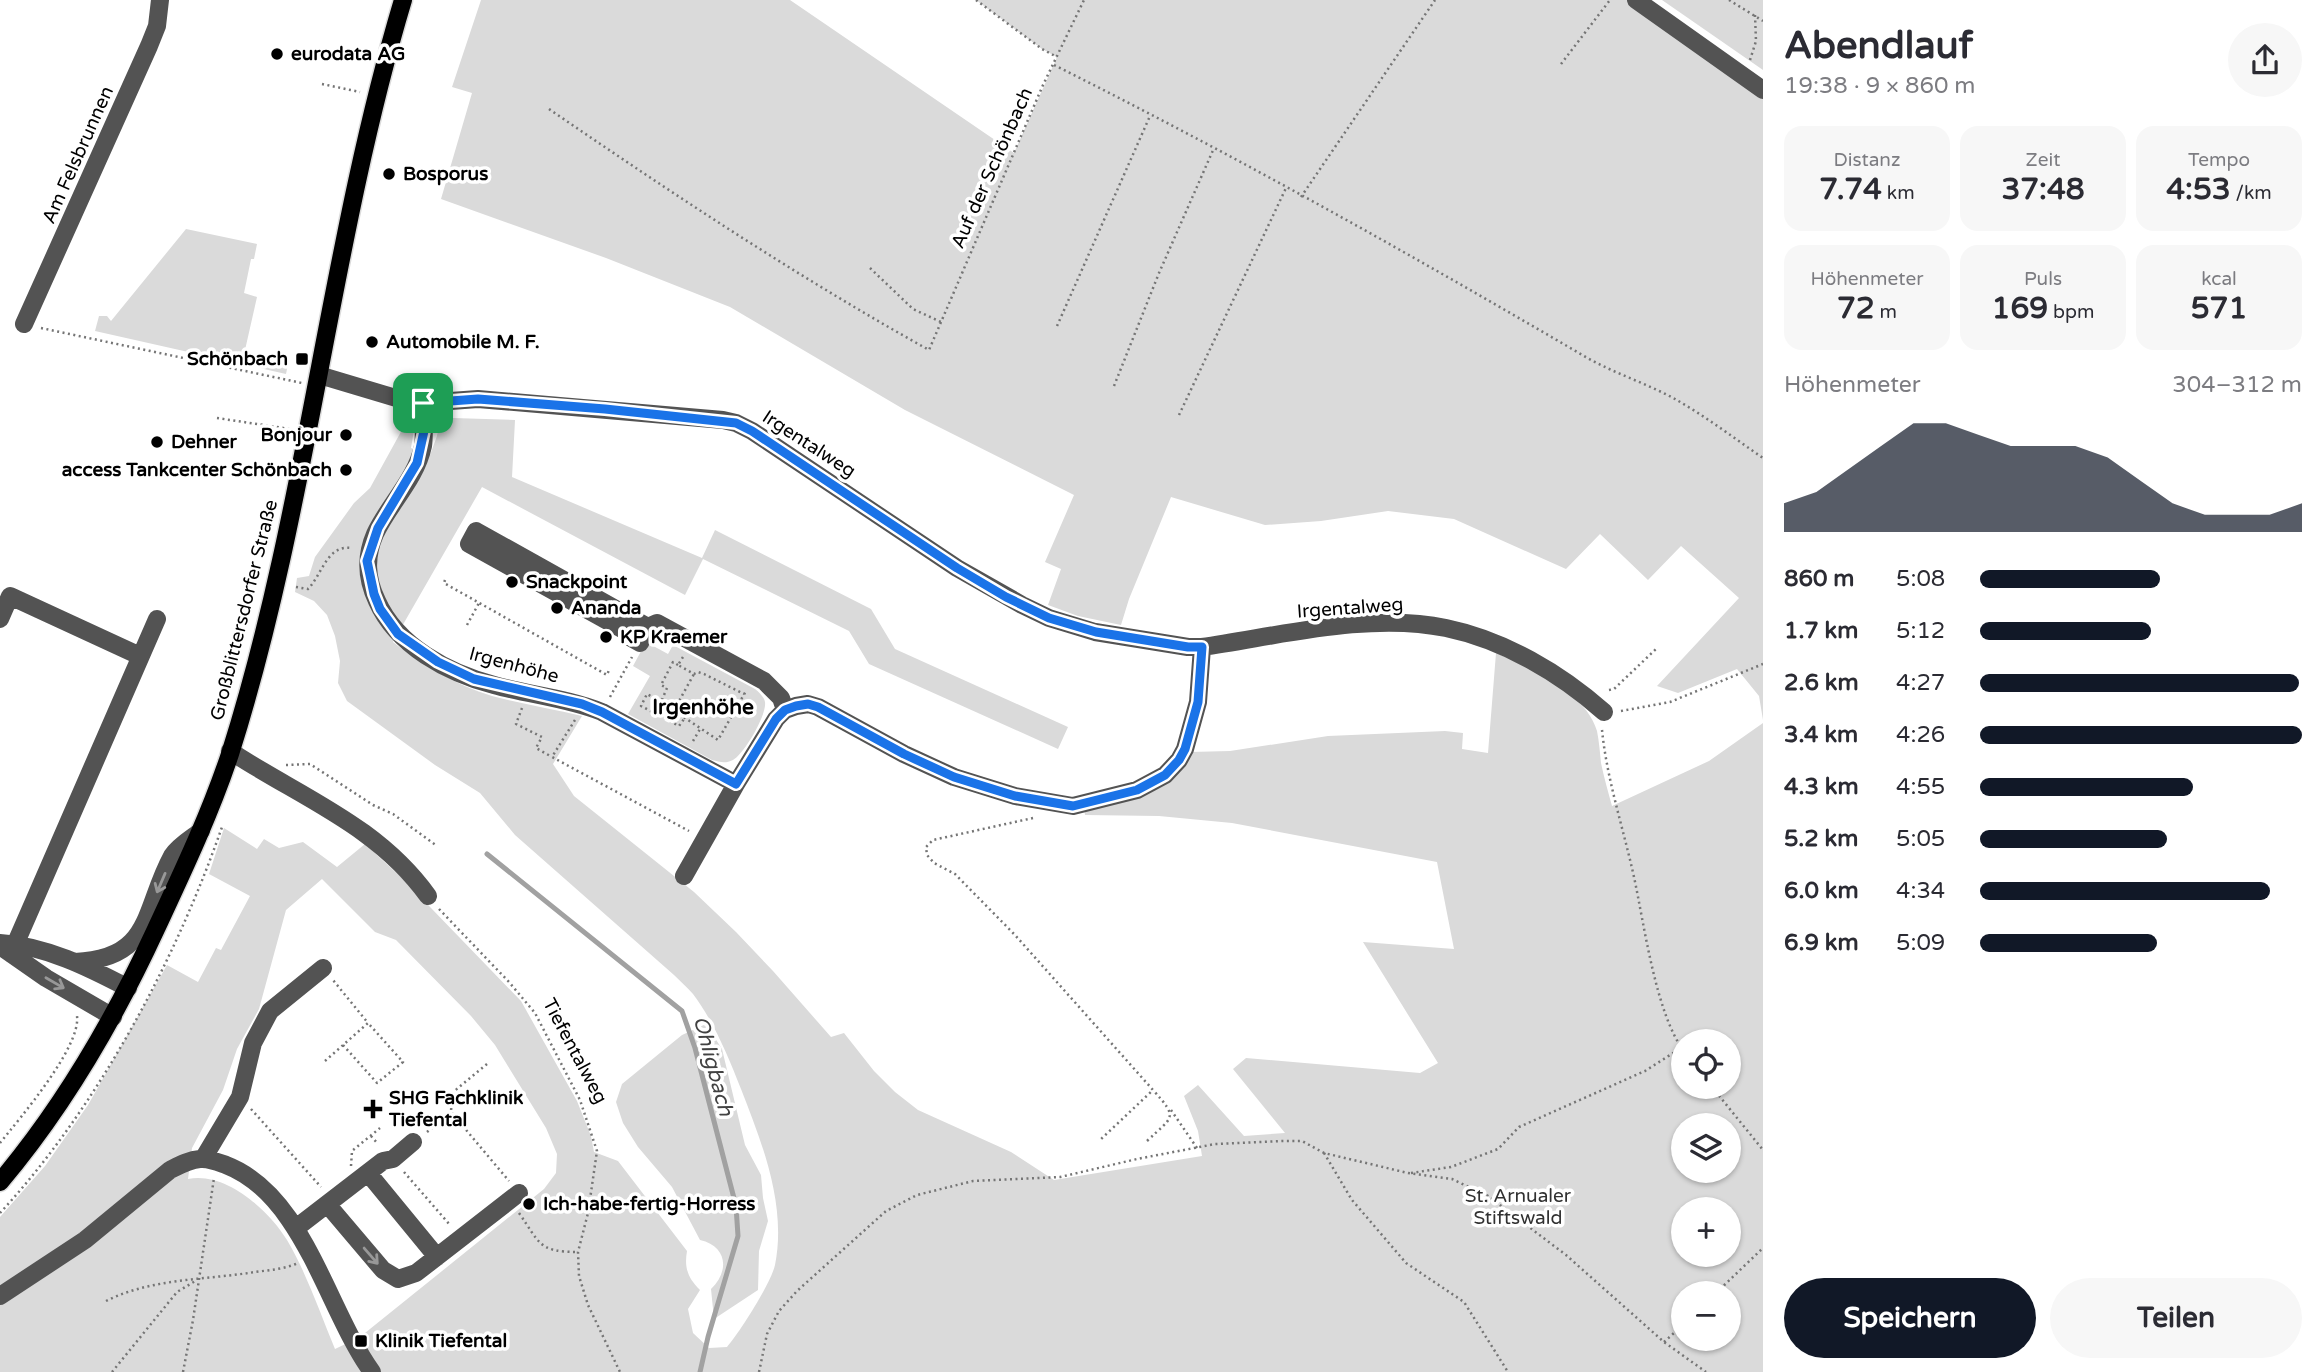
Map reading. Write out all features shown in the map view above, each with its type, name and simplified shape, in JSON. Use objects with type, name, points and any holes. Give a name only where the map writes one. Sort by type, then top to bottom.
[{"type":"main road","name":"Großblittersdorfer Straße","points":[[0,1182],[61,1103],[113,1017],[201,831],[230,751],[280,565],[376,96],[403,0]]},
{"type":"street","name":"Am Felsbrunnen","points":[[24,324],[149,46],[157,26],[160,0]]},
{"type":"street","points":[[1636,0],[1763,90]]},
{"type":"street","name":"Irgentalweg","points":[[319,375],[406,401],[423,403],[491,400],[736,423],[957,568],[1049,618],[1096,632],[1188,647],[1363,625],[1409,624],[1447,628],[1499,646],[1534,662],[1560,677],[1604,712]]},
{"type":"street","name":"Irgenhöhe","points":[[423,403],[424,431],[417,463],[378,528],[369,551],[369,579],[374,594],[380,609],[398,634],[438,662],[474,679],[582,704],[602,712],[736,784]]},
{"type":"street","points":[[644,635],[476,531],[469,544],[629,633],[631,638],[644,635],[657,623],[764,681],[781,698],[785,710]]},
{"type":"street","points":[[0,619],[10,596],[141,656]]},
{"type":"street","points":[[7,947],[157,619]]},
{"type":"street","points":[[684,877],[766,733],[785,710],[808,704],[818,707],[904,754],[954,777],[1015,796],[1073,806],[1137,790],[1165,775],[1179,760],[1185,749],[1198,702],[1202,647]]},
{"type":"street","points":[[230,751],[358,827],[416,879],[428,896]]},
{"type":"street","points":[[75,962],[97,961],[110,956],[138,937],[174,853],[201,831]]},
{"type":"street","points":[[7,947],[75,962],[128,988]]},
{"type":"street","points":[[7,947],[46,978],[113,1017]]},
{"type":"street","points":[[203,1159],[240,1097],[253,1043],[270,1011],[323,968]]},
{"type":"street","points":[[296,1228],[383,1161],[393,1159],[413,1142]]},
{"type":"street","points":[[0,1296],[85,1240],[170,1170],[186,1162],[203,1159],[215,1161],[245,1175],[279,1207],[296,1228],[353,1344],[372,1372]]},
{"type":"street","points":[[368,1173],[437,1257]]},
{"type":"street","points":[[330,1202],[390,1276],[398,1279],[409,1277],[437,1257],[514,1196]]},
{"type":"path","points":[[976,0],[1057,57]]},
{"type":"path","name":"Auf der Schönbach","points":[[550,109],[621,159],[849,305],[929,350],[1084,0]]},
{"type":"path","points":[[1301,197],[1436,0]]},
{"type":"path","points":[[1561,64],[1610,0]]},
{"type":"path","points":[[1729,0],[1763,21]]},
{"type":"path","points":[[1745,77],[1756,41],[1755,15]]},
{"type":"path","points":[[1054,65],[1214,148],[1586,357],[1630,380],[1674,398],[1763,458]]},
{"type":"path","points":[[322,83],[376,96]]},
{"type":"path","points":[[1057,326],[1150,116]]},
{"type":"path","points":[[1114,386],[1159,273],[1214,148]]},
{"type":"path","points":[[1179,415],[1286,188]]},
{"type":"path","points":[[870,268],[913,309],[942,322]]},
{"type":"path","points":[[24,324],[296,381]]},
{"type":"path","points":[[217,418],[307,432]]},
{"type":"path","points":[[296,587],[308,589],[335,550],[343,547]]},
{"type":"path","points":[[445,580],[444,583],[607,675],[609,670]]},
{"type":"path","points":[[467,625],[480,603]]},
{"type":"path","points":[[602,712],[644,635]]},
{"type":"path","points":[[678,665],[692,641]]},
{"type":"path","points":[[1609,690],[1614,689],[1656,649]]},
{"type":"path","points":[[661,702],[667,688],[661,685],[673,662],[694,674],[704,674],[744,694]]},
{"type":"path","points":[[1672,1029],[1658,988],[1628,849],[1606,766],[1602,728],[1604,712],[1670,702],[1763,664]]},
{"type":"path","points":[[674,710],[694,674]]},
{"type":"path","points":[[684,719],[679,726],[641,706],[647,694],[719,740],[748,688]]},
{"type":"path","points":[[528,692],[516,724],[542,737],[536,748],[706,840]]},
{"type":"path","points":[[552,757],[566,732],[570,730],[582,704]]},
{"type":"path","points":[[691,745],[700,728]]},
{"type":"path","points":[[258,769],[310,764],[373,805],[393,814],[437,846]]},
{"type":"path","points":[[1041,816],[933,840],[926,847],[927,855],[934,863],[955,874],[1015,935],[1170,1109],[1197,1148]]},
{"type":"path","name":"Tiefentalweg","points":[[428,896],[535,1013],[580,1100],[597,1151],[588,1213],[578,1252],[579,1276],[588,1304],[620,1372]]},
{"type":"path","points":[[323,968],[402,1062],[377,1083],[343,1045]]},
{"type":"path","points":[[0,1143],[68,1049],[78,1026],[75,1011]]},
{"type":"path","points":[[325,1061],[368,1023]]},
{"type":"path","points":[[1408,1174],[1451,1167],[1498,1149],[1519,1127],[1645,1071],[1671,1056]]},
{"type":"path","points":[[487,1064],[452,1093],[451,1112],[514,1196],[541,1245],[555,1252],[578,1252]]},
{"type":"path","points":[[1099,1141],[1153,1090]]},
{"type":"path","points":[[240,1097],[330,1202]]},
{"type":"path","points":[[1722,1099],[1763,1150]]},
{"type":"path","points":[[1147,1141],[1169,1121],[1170,1109]]},
{"type":"path","points":[[429,1131],[451,1112]]},
{"type":"path","points":[[349,1186],[352,1151],[380,1128]]},
{"type":"path","points":[[371,1136],[461,1238]]},
{"type":"path","points":[[759,1372],[767,1334],[779,1311],[838,1253],[886,1212],[917,1195],[973,1181],[1060,1177],[1197,1148],[1251,1142],[1302,1142],[1324,1153],[1408,1174],[1452,1179],[1488,1196],[1566,1255],[1664,1342],[1706,1372]]},
{"type":"path","points":[[1324,1153],[1352,1200],[1406,1263],[1464,1302],[1508,1372]]},
{"type":"path","points":[[183,1372],[200,1278],[214,1175]]},
{"type":"path","points":[[1729,1281],[1763,1248]]},
{"type":"path","points":[[106,1301],[123,1293],[165,1283],[290,1266],[311,1256]]},
{"type":"path","points":[[112,1372],[177,1292],[200,1278]]},
{"type":"path","points":[[1664,1342],[1671,1336]]},
{"type":"green space","points":[[481,0],[790,0],[1014,153],[1057,57],[976,0],[1636,0],[1763,90],[1763,720],[1759,696],[1737,669],[1678,693],[1657,686],[1739,598],[1681,546],[1648,580],[1600,534],[1566,569],[1454,519],[1388,511],[1321,521],[1265,525],[1171,497],[1121,625],[1078,616],[1048,605],[1061,569],[1045,562],[1074,495],[905,410],[730,307],[606,258],[441,199],[472,93],[452,87]]},
{"type":"green space","points":[[1662,0],[1763,0],[1763,70]]},
{"type":"green space","points":[[186,229],[257,244],[244,293],[257,297],[245,350],[288,364],[286,374],[95,331],[99,316],[107,316],[111,321]]},
{"type":"green space","name":"St. Arnualer Stiftswald","points":[[453,407],[453,418],[515,420],[512,477],[702,558],[715,530],[871,609],[895,649],[1068,727],[1058,749],[869,664],[849,631],[703,559],[685,595],[482,487],[393,642],[440,674],[465,686],[514,702],[582,716],[553,764],[574,796],[694,892],[773,971],[831,1037],[844,1033],[874,1071],[895,1092],[918,1110],[1011,1152],[1054,1180],[1202,1156],[1198,1131],[1184,1096],[1198,1085],[1244,1136],[1285,1133],[1233,1069],[1246,1058],[1420,1073],[1438,1063],[1363,942],[1454,949],[1437,862],[1232,823],[1159,816],[1085,815],[1084,808],[1145,792],[1190,752],[1230,751],[1328,736],[1445,731],[1463,733],[1462,749],[1488,753],[1496,653],[1555,683],[1581,704],[1591,717],[1597,731],[1601,763],[1612,806],[1709,761],[1763,723],[1763,1372],[0,1372],[0,1217],[45,1166],[88,1105],[167,965],[198,982],[216,948],[221,950],[250,896],[209,874],[224,828],[257,849],[264,839],[279,848],[303,842],[337,867],[365,844],[403,879],[521,1001],[577,1101],[591,1136],[594,1152],[618,1161],[687,1251],[688,1272],[700,1290],[688,1309],[693,1333],[709,1348],[727,1347],[768,1283],[775,1265],[778,1242],[778,1220],[770,1175],[757,1131],[731,1064],[701,1005],[674,975],[515,835],[480,793],[435,765],[347,701],[338,683],[340,661],[327,615],[314,601],[295,592],[297,578],[309,576],[315,557],[354,503],[370,488],[408,419],[414,430],[411,448],[430,455],[442,410]],"holes":[[[322,879],[375,932],[396,940],[471,1016],[495,1045],[546,1128],[557,1154],[556,1173],[544,1189],[360,1337],[335,1349],[307,1280],[279,1228],[258,1205],[231,1187],[202,1178],[188,1179],[192,1148],[223,1090],[237,1049],[259,1009],[286,910]]]},
{"type":"green space","points":[[646,642],[668,654],[673,645],[755,689],[762,696],[765,708],[759,724],[743,750],[733,760],[712,760],[628,714],[650,676],[633,666]]},
{"type":"green space","points":[[706,1024],[722,1049],[745,1145],[761,1175],[768,1221],[759,1251],[758,1290],[714,1319],[711,1289],[723,1267],[720,1253],[709,1243],[700,1240],[672,1187],[638,1147],[623,1123],[616,1102],[622,1084],[682,1035]]},
{"type":"waterway","name":"Ohligbach","points":[[487,854],[682,1011],[695,1048],[736,1206],[738,1236],[700,1372]]},
{"type":"place","name":"eurodata AG","points":[[277,54]]},
{"type":"place","name":"Bosporus","points":[[389,174]]},
{"type":"place","name":"Automobile M. F.","points":[[372,342]]},
{"type":"place","name":"Schönbach","points":[[302,359]]},
{"type":"place","name":"Bonjour","points":[[346,435]]},
{"type":"place","name":"Dehner","points":[[157,442]]},
{"type":"place","name":"access Tankcenter Schönbach","points":[[346,470]]},
{"type":"place","name":"Snackpoint","points":[[512,582]]},
{"type":"place","name":"Ananda","points":[[557,608]]},
{"type":"place","name":"KP Kraemer","points":[[606,637]]},
{"type":"place","name":"SHG Fachklinik Tiefental","points":[[373,1109]]},
{"type":"place","name":"Ich-habe-fertig-Horress","points":[[529,1204]]},
{"type":"place","name":"Klinik Tiefental","points":[[361,1341]]},
{"type":"district","name":"Irgenhöhe","points":[[703,707]]},
{"type":"route","points":[[478,399],[736,423],[957,568],[1049,618],[1117,637],[1202,647],[1198,702],[1185,749],[1173,767],[1152,783],[1137,790],[1073,806],[1015,796],[954,777],[904,754],[831,713],[808,704],[785,710],[776,719],[736,784],[602,712],[582,704],[474,679],[438,662],[398,634],[380,609],[369,579],[367,561],[372,541],[410,479],[423,446],[423,403],[478,399]]}]
